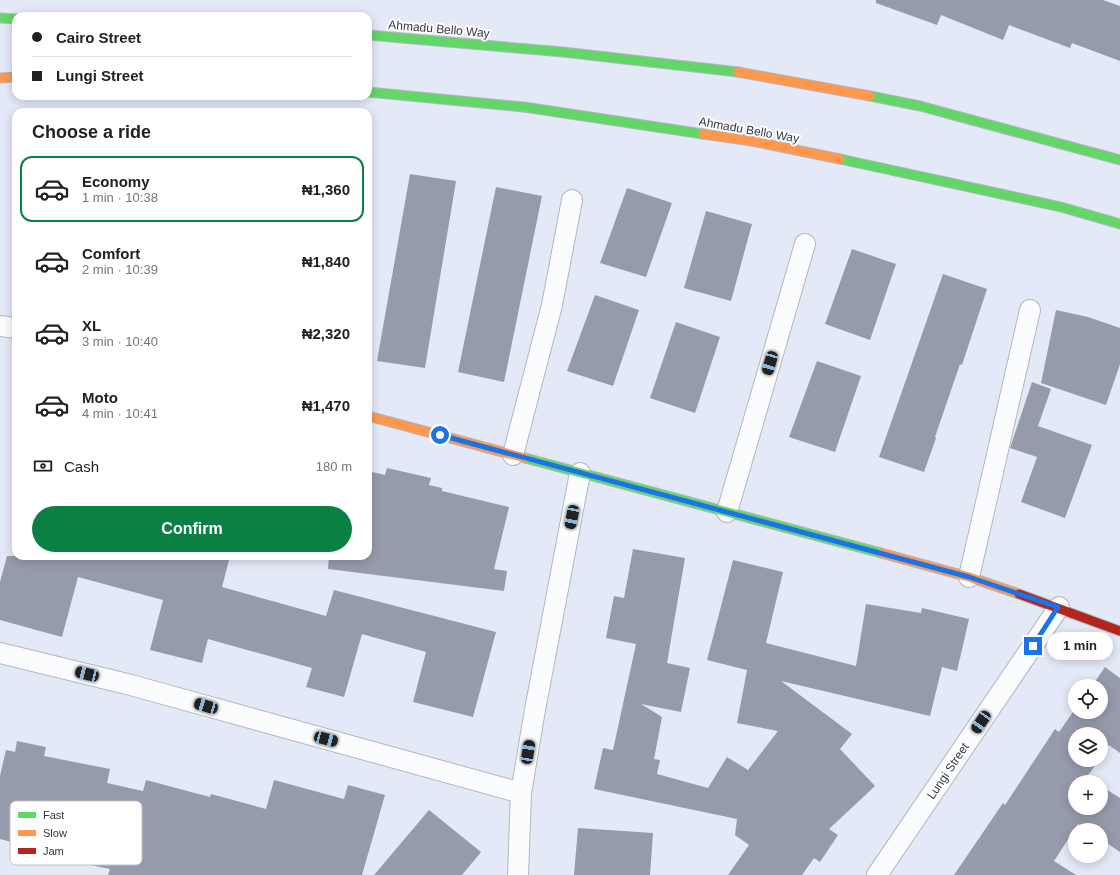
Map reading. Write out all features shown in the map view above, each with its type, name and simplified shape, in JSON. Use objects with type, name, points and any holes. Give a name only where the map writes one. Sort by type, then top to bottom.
[{"type":"main road","points":[[0,18],[12,18]]},
{"type":"main road","name":"Ahmadu Bello Way","points":[[372,35],[563,52],[750,73],[920,106],[1120,160]]},
{"type":"main road","points":[[0,78],[12,77]]},
{"type":"main road","name":"Ahmadu Bello Way","points":[[372,92],[524,107],[752,142],[965,185],[1060,207],[1120,224]]},
{"type":"main road","points":[[372,417],[969,577],[1058,607],[1120,631]]},
{"type":"street","points":[[513,454],[552,305],[572,200]]},
{"type":"street","points":[[727,512],[805,244]]},
{"type":"street","points":[[969,577],[1030,310]]},
{"type":"street","points":[[0,326],[12,328]]},
{"type":"street","points":[[518,875],[522,793],[536,703],[580,472]]},
{"type":"street","name":"Lungi Street","points":[[877,875],[1058,607]]},
{"type":"street","points":[[0,653],[132,685],[522,793]]},
{"type":"building","points":[[876,0],[1103,0],[1120,6],[1120,61],[1072,43],[1070,48],[1009,25],[1003,40],[941,15],[937,25],[876,3]]},
{"type":"building","points":[[410,174],[456,181],[425,368],[377,361]]},
{"type":"building","points":[[496,187],[542,196],[504,382],[458,372]]},
{"type":"building","points":[[627,188],[672,203],[646,277],[600,263]]},
{"type":"building","points":[[706,211],[752,224],[731,301],[684,288]]},
{"type":"building","points":[[852,249],[896,264],[870,340],[825,324]]},
{"type":"building","points":[[943,274],[987,289],[924,472],[879,457]]},
{"type":"building","points":[[595,295],[639,310],[613,386],[567,371]]},
{"type":"building","points":[[1056,310],[1088,317],[1120,328],[1120,364],[1106,405],[1041,383]]},
{"type":"building","points":[[676,322],[720,337],[695,413],[650,398]]},
{"type":"building","points":[[817,361],[861,376],[835,452],[789,437]]},
{"type":"building","points":[[1032,382],[1051,389],[1038,426],[1092,445],[1065,518],[1021,502],[1037,457],[1010,448]]},
{"type":"building","points":[[387,468],[431,478],[429,485],[442,488],[442,491],[509,507],[494,569],[507,571],[504,591],[328,569],[329,560],[372,560],[372,472],[385,475]]},
{"type":"building","points":[[633,549],[685,558],[667,663],[690,668],[681,712],[641,704],[662,717],[654,759],[660,760],[657,774],[708,788],[727,757],[748,770],[778,731],[737,723],[747,670],[707,660],[733,560],[783,572],[766,643],[856,666],[866,604],[921,613],[922,608],[969,619],[957,671],[942,667],[930,716],[781,681],[852,734],[840,749],[875,786],[829,829],[838,835],[820,862],[814,858],[802,875],[728,875],[749,845],[735,835],[737,819],[594,789],[603,748],[613,750],[636,644],[606,638],[614,596],[624,598]]},
{"type":"building","points":[[7,556],[12,556],[12,560],[229,560],[222,587],[326,616],[334,590],[496,632],[473,717],[413,702],[426,652],[362,634],[344,697],[306,687],[312,668],[208,639],[202,663],[150,650],[163,600],[78,577],[62,637],[0,620],[0,582]]},
{"type":"building","points":[[1105,667],[1120,678],[1120,753],[1109,745],[1108,746],[1108,727],[1068,727],[1068,767],[1094,767],[1088,775],[1068,775],[1068,815],[1108,815],[1108,790],[1120,798],[1120,852],[1108,844],[1108,823],[1068,823],[1068,839],[1054,861],[1076,875],[954,875],[1003,803],[1005,805],[1055,729],[1059,732],[1068,719],[1108,719],[1108,679],[1097,679]]},
{"type":"building","points":[[17,741],[46,747],[44,756],[110,769],[107,783],[143,791],[146,780],[210,797],[211,794],[266,809],[274,780],[344,799],[348,785],[385,795],[362,875],[108,875],[110,869],[91,865],[142,865],[142,801],[10,801],[10,842],[0,839],[0,776],[6,750],[15,752]]},
{"type":"building","points":[[429,810],[481,852],[462,875],[374,875]]},
{"type":"building","points":[[578,828],[653,833],[650,875],[574,875]]},
{"type":"traffic: fast","points":[[0,18],[12,19]]},
{"type":"traffic: fast","points":[[372,35],[563,52],[738,72]]},
{"type":"traffic: fast","points":[[372,92],[524,107],[703,134]]},
{"type":"traffic: fast","points":[[870,96],[920,106],[1120,160]]},
{"type":"traffic: fast","points":[[840,159],[1061,207],[1120,224]]},
{"type":"traffic: fast","points":[[525,458],[881,553]]},
{"type":"traffic: slow","points":[[738,72],[870,96]]},
{"type":"traffic: slow","points":[[0,78],[12,77]]},
{"type":"traffic: slow","points":[[703,134],[752,141],[840,159]]},
{"type":"traffic: slow","points":[[372,417],[525,458]]},
{"type":"traffic: slow","points":[[881,553],[969,577],[1019,594]]},
{"type":"traffic: jam","points":[[1019,594],[1120,631]]},
{"type":"route","points":[[440,435],[969,577],[1058,607],[1033,646]]}]
